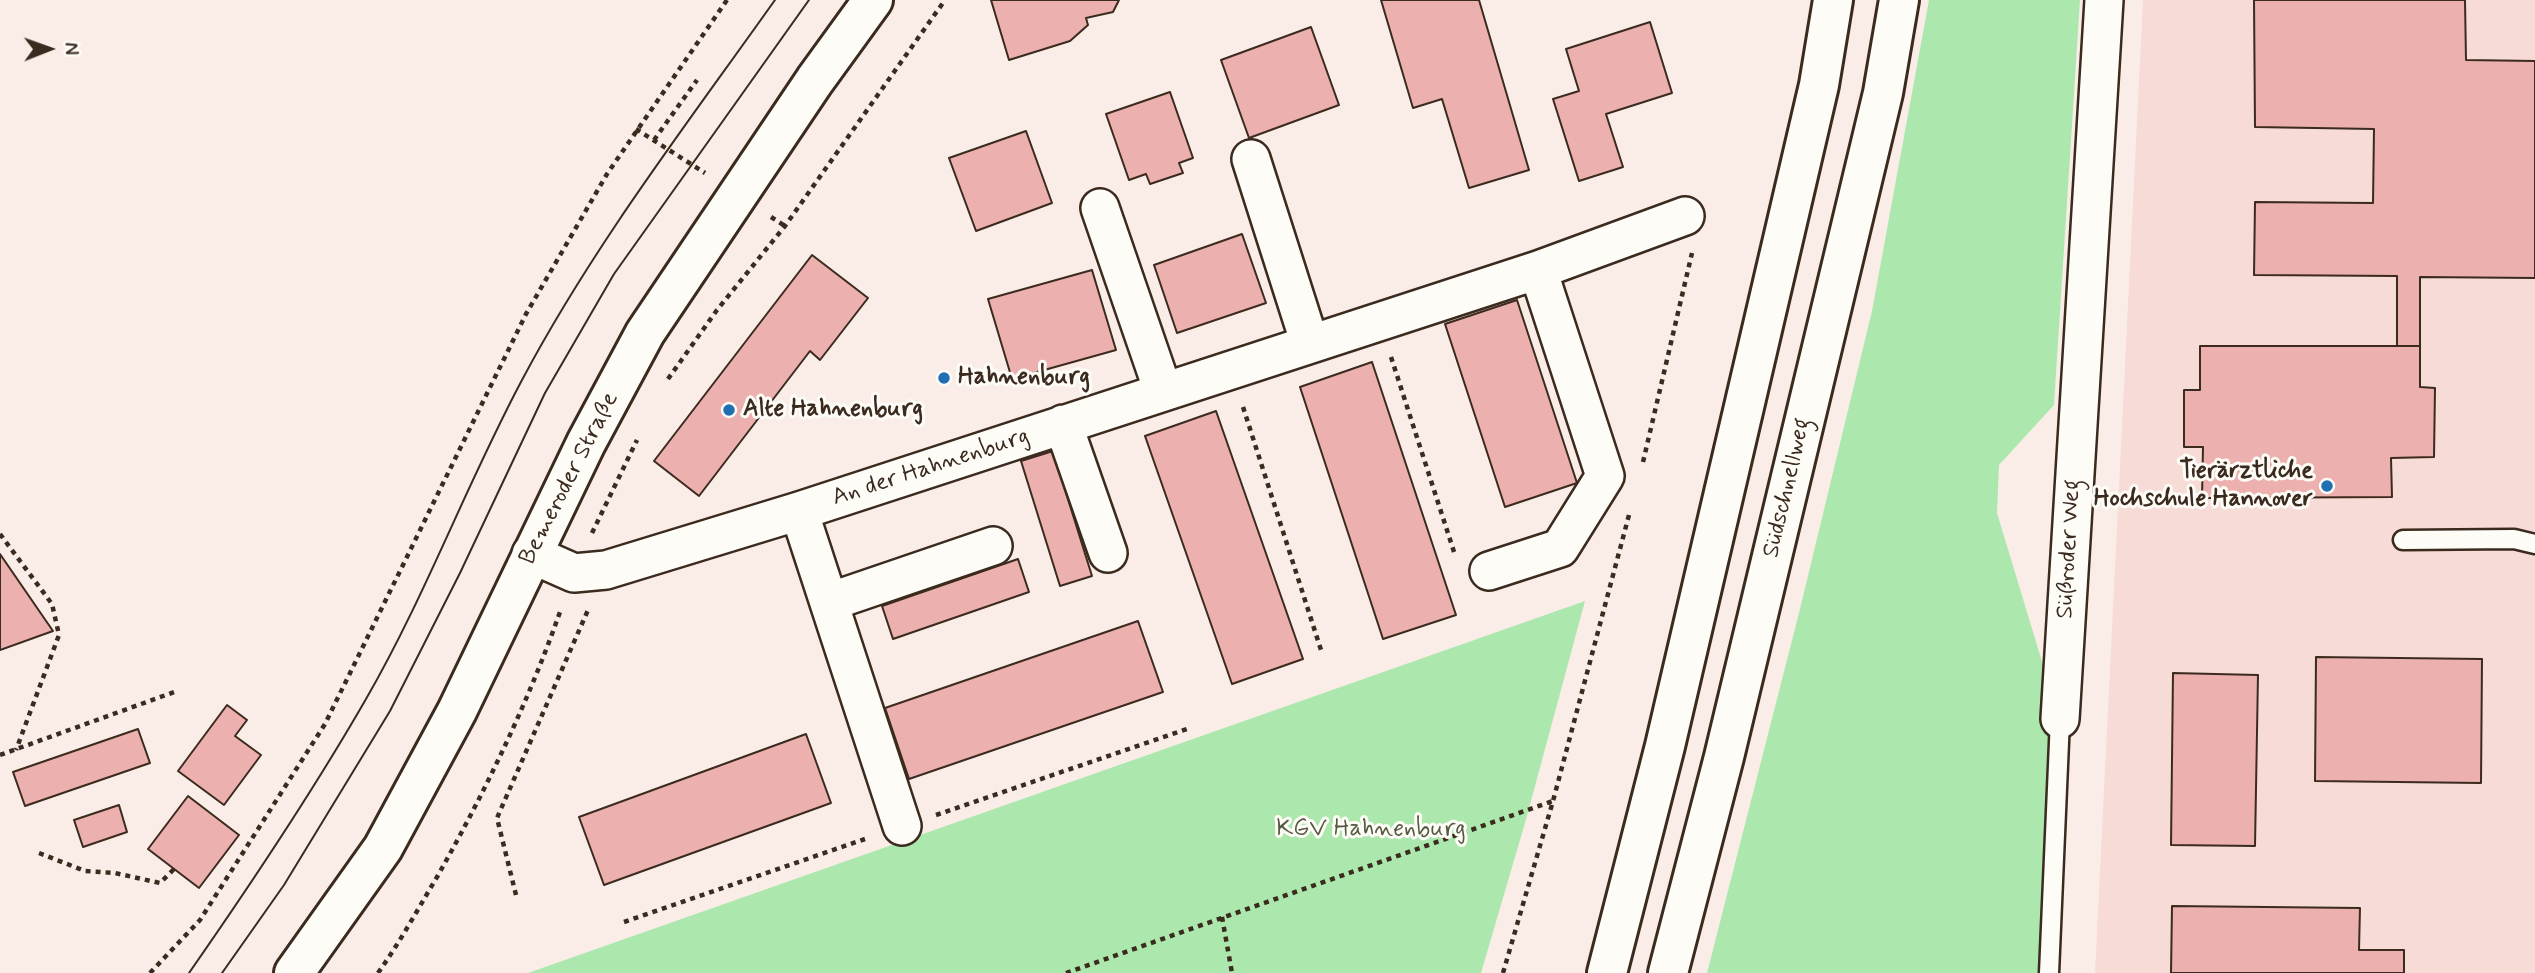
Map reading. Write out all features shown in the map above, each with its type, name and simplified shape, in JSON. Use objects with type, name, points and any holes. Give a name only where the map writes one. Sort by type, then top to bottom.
[{"type":"main road","name":"Bemeroder Straße","points":[[294,973],[383,848],[457,710],[586,443],[645,333],[873,0]]},
{"type":"main road","points":[[1607,973],[1675,706],[1819,85],[1833,0]]},
{"type":"main road","name":"Südschnellweg","points":[[1668,973],[1728,743],[1883,93],[1899,0]]},
{"type":"street","name":"Süßroder Weg","points":[[2060,719],[2104,0]]},
{"type":"street","points":[[1251,159],[1310,344]]},
{"type":"street","points":[[1100,208],[1163,391]]},
{"type":"street","name":"An der Hahnenburg","points":[[590,572],[799,511],[1538,270],[1689,231]]},
{"type":"street","points":[[1489,571],[1560,548],[1605,476],[1538,270]]},
{"type":"street","name":"An der Hahnenburg","points":[[1063,424],[1108,553]]},
{"type":"street","name":"An der Hahnenburg","points":[[799,511],[902,826]]},
{"type":"street","points":[[828,603],[993,546]]},
{"type":"street","points":[[531,554],[590,572]]},
{"type":"lane","points":[[2403,540],[2514,539],[2535,544]]},
{"type":"lane","name":"Süßroder Weg","points":[[2049,973],[2060,719]]},
{"type":"path","points":[[150,973],[200,920],[325,724],[526,314],[607,174],[727,0]]},
{"type":"path","points":[[667,381],[717,310],[785,226],[945,0]]},
{"type":"path","points":[[654,140],[697,80]]},
{"type":"path","points":[[1642,468],[1689,231]]},
{"type":"path","points":[[1380,321],[1459,568],[1489,571]]},
{"type":"path","points":[[1231,370],[1321,650]]},
{"type":"path","points":[[516,895],[496,818],[590,572],[637,439]]},
{"type":"path","points":[[1503,973],[1553,801],[1632,507]]},
{"type":"path","points":[[0,534],[52,604],[59,635],[16,750]]},
{"type":"path","points":[[378,973],[395,950],[474,811],[549,646],[590,572]]},
{"type":"path","points":[[0,755],[177,691]]},
{"type":"path","points":[[1066,973],[1553,801]]},
{"type":"path","points":[[39,853],[85,871],[115,873],[160,883],[174,869]]},
{"type":"path","points":[[1222,917],[1231,973]]},
{"type":"shaded area","name":"Tierärztliche Hochschule Hannover","points":[[2143,0],[2535,0],[2535,973],[2095,973]]},
{"type":"green space","points":[[1929,0],[2080,0],[2054,405],[1999,465],[1997,513],[2050,688],[2039,973],[1707,973],[1799,613],[1872,311]]},
{"type":"green space","name":"KGV Hahnenburg","points":[[1585,601],[1481,973],[528,973]]},
{"type":"building","points":[[991,0],[1119,0],[1113,12],[1086,18],[1088,25],[1070,41],[1009,60]]},
{"type":"building","points":[[1381,0],[1479,0],[1529,170],[1469,188],[1442,99],[1413,108]]},
{"type":"building","points":[[2254,0],[2465,0],[2466,60],[2535,61],[2535,278],[2420,277],[2420,346],[2397,346],[2397,276],[2254,275],[2255,202],[2373,203],[2374,129],[2255,127]]},
{"type":"building","points":[[1650,22],[1672,93],[1606,114],[1623,167],[1579,181],[1553,99],[1579,91],[1566,49]]},
{"type":"building","points":[[1311,27],[1339,105],[1249,138],[1221,60]]},
{"type":"building","points":[[1170,92],[1193,158],[1179,163],[1183,173],[1150,184],[1146,174],[1129,180],[1106,114]]},
{"type":"building","points":[[1026,131],[1052,203],[976,231],[949,158]]},
{"type":"building","points":[[1242,234],[1266,303],[1177,333],[1154,265]]},
{"type":"building","name":"Alte Hahnenburg","points":[[812,255],[868,298],[820,360],[810,351],[699,496],[654,461]]},
{"type":"building","points":[[1092,270],[1116,350],[1012,379],[988,299]]},
{"type":"building","points":[[1517,300],[1577,483],[1505,507],[1445,324]]},
{"type":"building","points":[[2200,346],[2420,346],[2420,387],[2435,388],[2434,457],[2391,458],[2392,497],[2202,498],[2203,447],[2184,447],[2184,390],[2200,390]]},
{"type":"building","points":[[1372,362],[1456,615],[1383,639],[1300,387]]},
{"type":"building","points":[[1216,411],[1303,659],[1232,684],[1145,436]]},
{"type":"building","points":[[1053,451],[1092,576],[1060,586],[1021,461]]},
{"type":"building","points":[[0,554],[53,631],[0,650]]},
{"type":"building","points":[[1018,559],[1029,592],[893,639],[882,606]]},
{"type":"building","points":[[1138,621],[1163,692],[909,779],[885,708]]},
{"type":"building","points":[[2316,657],[2482,659],[2481,783],[2315,781]]},
{"type":"building","points":[[2173,673],[2258,675],[2255,846],[2171,845]]},
{"type":"building","points":[[227,705],[247,720],[235,736],[261,755],[224,805],[178,771]]},
{"type":"building","points":[[138,729],[150,763],[25,806],[13,772]]},
{"type":"building","points":[[806,734],[831,803],[604,885],[579,817]]},
{"type":"building","points":[[188,796],[239,835],[199,888],[148,849]]},
{"type":"building","points":[[119,805],[127,832],[83,847],[74,820]]},
{"type":"building","points":[[2172,906],[2360,908],[2359,950],[2404,950],[2404,973],[2171,973]]},
{"type":"tram line","points":[[189,973],[280,838],[366,699],[407,621],[502,420],[550,330],[642,186],[775,0]]},
{"type":"tram line","points":[[222,973],[284,885],[390,711],[460,573],[545,393],[614,274],[809,0]]},
{"type":"place","name":"Hahnenburg","points":[[944,378]]},
{"type":"place","name":"Alte Hahnenburg","points":[[729,410]]},
{"type":"place","name":"Tierärztliche Hochschule Hannover","points":[[2327,486]]}]
